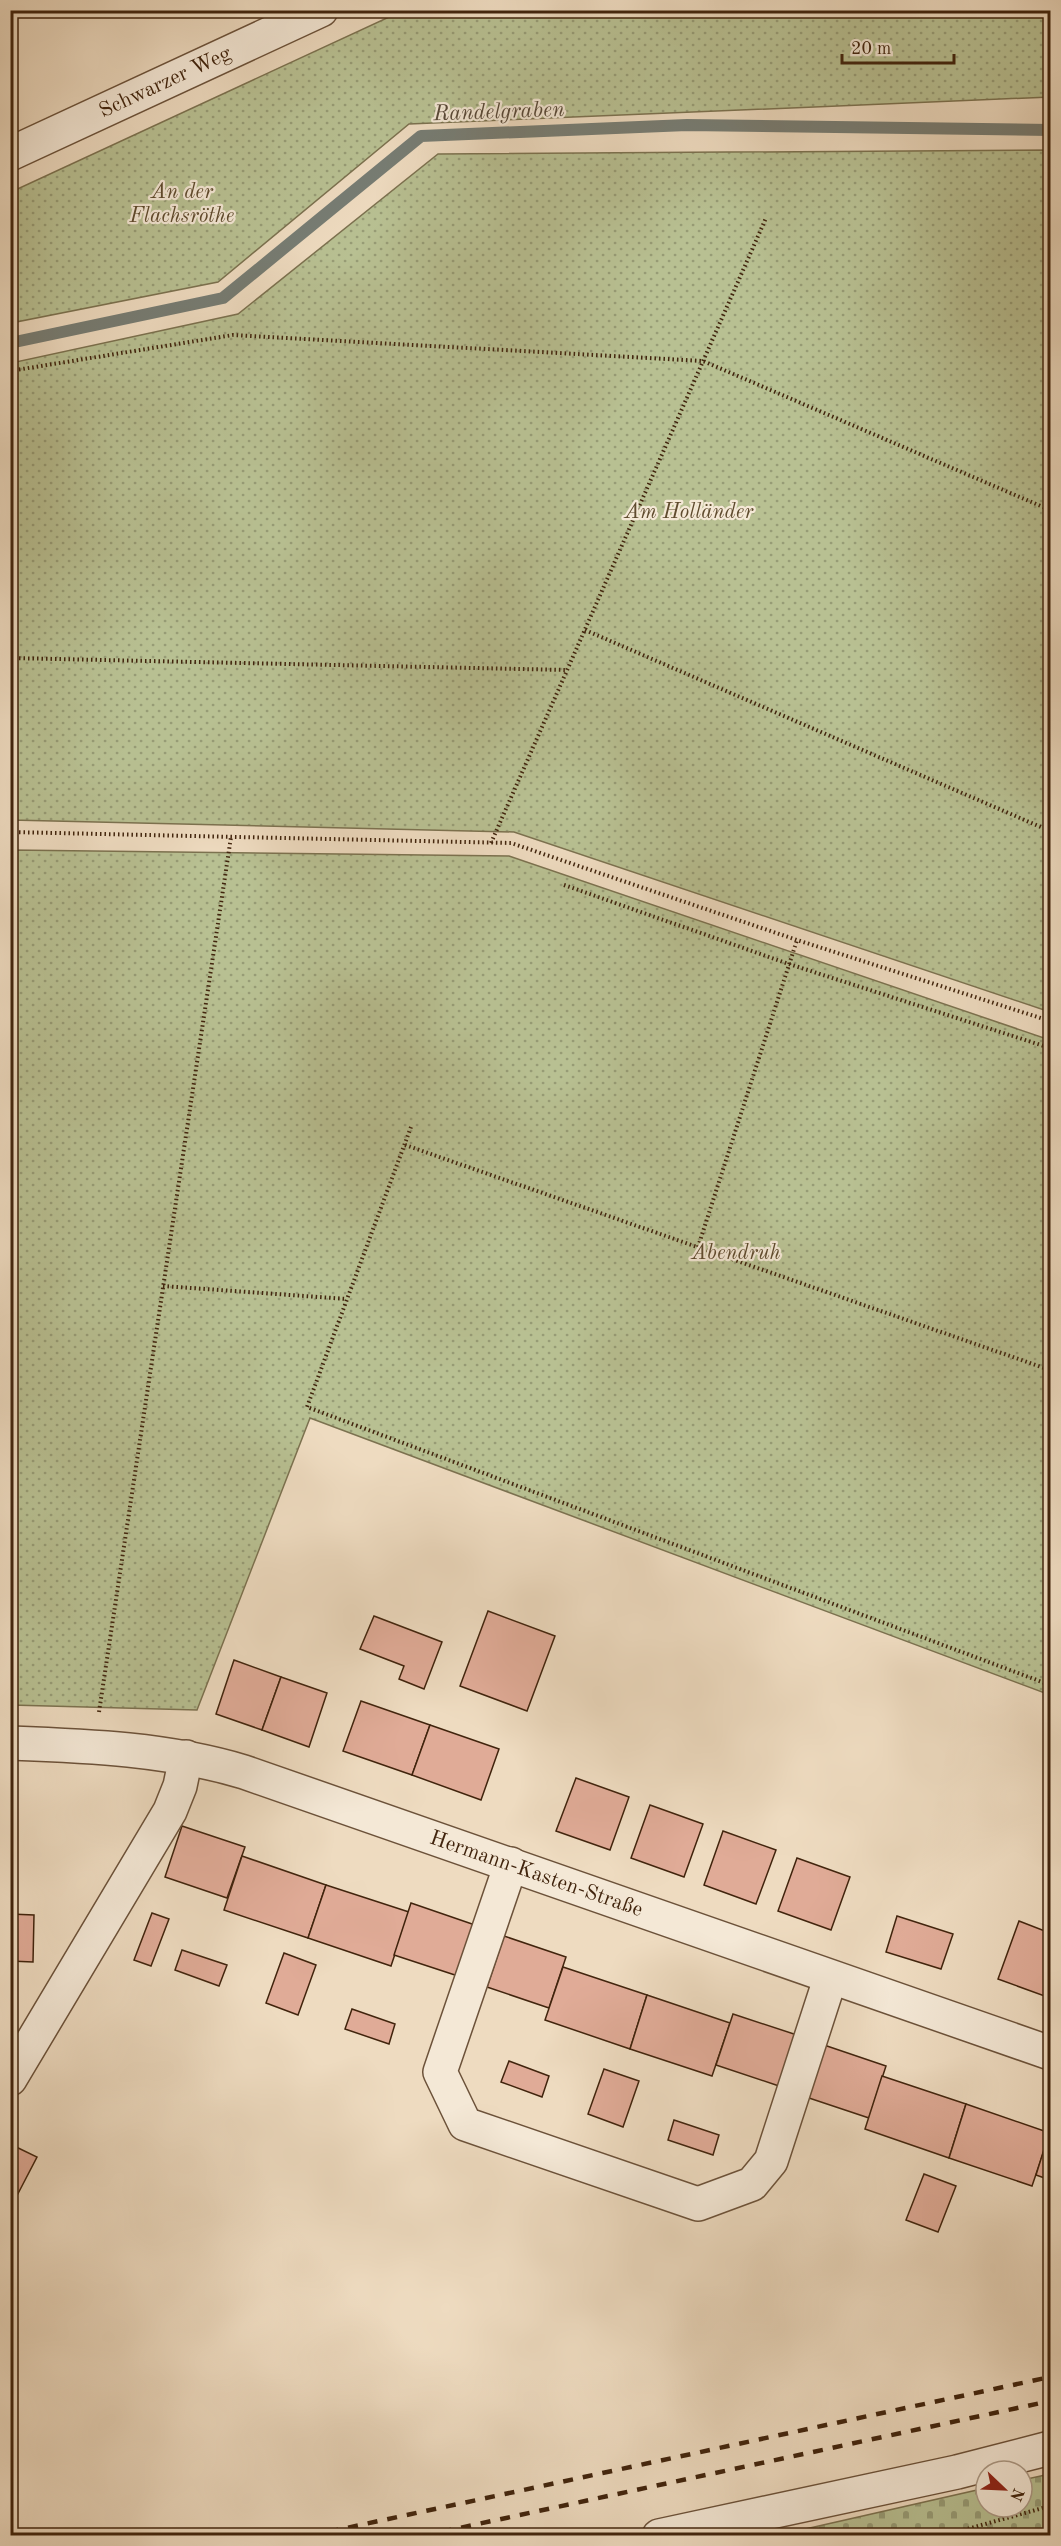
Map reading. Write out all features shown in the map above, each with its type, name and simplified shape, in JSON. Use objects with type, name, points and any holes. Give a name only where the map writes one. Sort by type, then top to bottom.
[{"type":"street","name":"Schwarzer Weg","points":[[10,154],[321,10]]},
{"type":"street","name":"Hermann-Kasten-Straße","points":[[10,1743],[93,1746],[186,1757],[277,1782],[1050,2054]]},
{"type":"street","points":[[10,2079],[170,1811],[180,1786],[186,1757]]},
{"type":"street","points":[[511,1864],[440,2072],[465,2124],[698,2204],[752,2184],[771,2162],[830,1978]]},
{"type":"street","points":[[658,2535],[957,2472],[1050,2448]]},
{"type":"path","points":[[490,843],[766,218]]},
{"type":"path","points":[[10,371],[233,335],[703,362],[1050,510]]},
{"type":"path","points":[[585,630],[1050,831]]},
{"type":"path","points":[[10,658],[567,670]]},
{"type":"path","points":[[10,832],[511,843],[796,940],[1050,1020]]},
{"type":"path","points":[[97,1720],[231,837]]},
{"type":"path","points":[[564,885],[789,964],[1050,1048]]},
{"type":"path","points":[[698,1247],[796,940]]},
{"type":"path","points":[[411,1127],[307,1407],[1050,1685]]},
{"type":"path","points":[[405,1145],[1050,1370]]},
{"type":"path","points":[[163,1286],[347,1299]]},
{"type":"path","points":[[942,2535],[1050,2506]]},
{"type":"green space","name":"An der Flachsröthe","points":[[402,11],[1050,11],[1050,97],[409,124],[218,282],[11,323],[11,192]]},
{"type":"green space","name":"Am Holländer","points":[[1050,150],[1050,1012],[514,832],[11,820],[11,363],[238,314],[438,154]]},
{"type":"green space","name":"Abendruh","points":[[11,850],[509,856],[1050,1040],[1050,1695],[310,1418],[197,1710],[11,1705]]},
{"type":"green space","points":[[1050,2474],[1050,2535],[779,2535],[974,2491],[974,2519],[1034,2519],[1034,2477]]},
{"type":"building","points":[[488,1611],[555,1636],[527,1711],[460,1686]]},
{"type":"building","points":[[374,1616],[442,1642],[424,1689],[399,1679],[404,1666],[360,1649]]},
{"type":"building","points":[[234,1660],[281,1677],[262,1730],[216,1714]]},
{"type":"building","points":[[281,1677],[327,1693],[309,1747],[262,1730]]},
{"type":"building","points":[[361,1701],[430,1725],[412,1775],[343,1751]]},
{"type":"building","points":[[430,1725],[499,1749],[481,1800],[412,1775]]},
{"type":"building","points":[[576,1778],[629,1797],[610,1850],[556,1831]]},
{"type":"building","points":[[650,1805],[703,1824],[684,1877],[631,1858]]},
{"type":"building","points":[[182,1826],[245,1847],[227,1898],[165,1877]]},
{"type":"building","points":[[723,1831],[776,1850],[756,1904],[704,1885]]},
{"type":"building","points":[[242,1856],[326,1885],[308,1938],[224,1910]]},
{"type":"building","points":[[797,1858],[850,1877],[831,1930],[778,1911]]},
{"type":"building","points":[[326,1885],[409,1912],[391,1966],[308,1938]]},
{"type":"building","points":[[411,1903],[475,1925],[458,1976],[394,1955]]},
{"type":"building","points":[[152,1913],[169,1919],[151,1966],[134,1960]]},
{"type":"building","points":[[10,1914],[34,1915],[33,1962],[10,1961]]},
{"type":"building","points":[[897,1916],[953,1934],[941,1969],[886,1952]]},
{"type":"building","points":[[1019,1921],[1050,1933],[1050,1998],[998,1979]]},
{"type":"building","points":[[504,1936],[566,1957],[549,2008],[487,1987]]},
{"type":"building","points":[[182,1950],[227,1965],[219,1986],[175,1970]]},
{"type":"building","points":[[284,1953],[316,1965],[298,2015],[266,2003]]},
{"type":"building","points":[[563,1967],[647,1995],[630,2049],[545,2020]]},
{"type":"building","points":[[647,1995],[730,2023],[712,2076],[630,2049]]},
{"type":"building","points":[[352,2009],[395,2024],[389,2044],[345,2029]]},
{"type":"building","points":[[733,2014],[797,2035],[779,2086],[716,2065]]},
{"type":"building","points":[[824,2045],[886,2066],[869,2118],[806,2097]]},
{"type":"building","points":[[509,2061],[549,2076],[542,2097],[501,2082]]},
{"type":"building","points":[[604,2069],[639,2081],[623,2127],[588,2114]]},
{"type":"building","points":[[882,2076],[966,2104],[949,2158],[865,2129]]},
{"type":"building","points":[[966,2104],[1050,2133],[1032,2186],[949,2158]]},
{"type":"building","points":[[674,2120],[719,2135],[713,2155],[668,2140]]},
{"type":"building","points":[[1050,2130],[1050,2180],[1036,2175]]},
{"type":"building","points":[[10,2144],[37,2157],[10,2209]]},
{"type":"building","points":[[924,2174],[956,2186],[938,2232],[906,2220]]},
{"type":"waterway","name":"Randelgraben","points":[[10,343],[223,298],[421,136],[687,125],[1050,130]]},
{"type":"railway","points":[[309,2536],[1050,2377]]},
{"type":"railway","points":[[422,2536],[1050,2401]]}]
